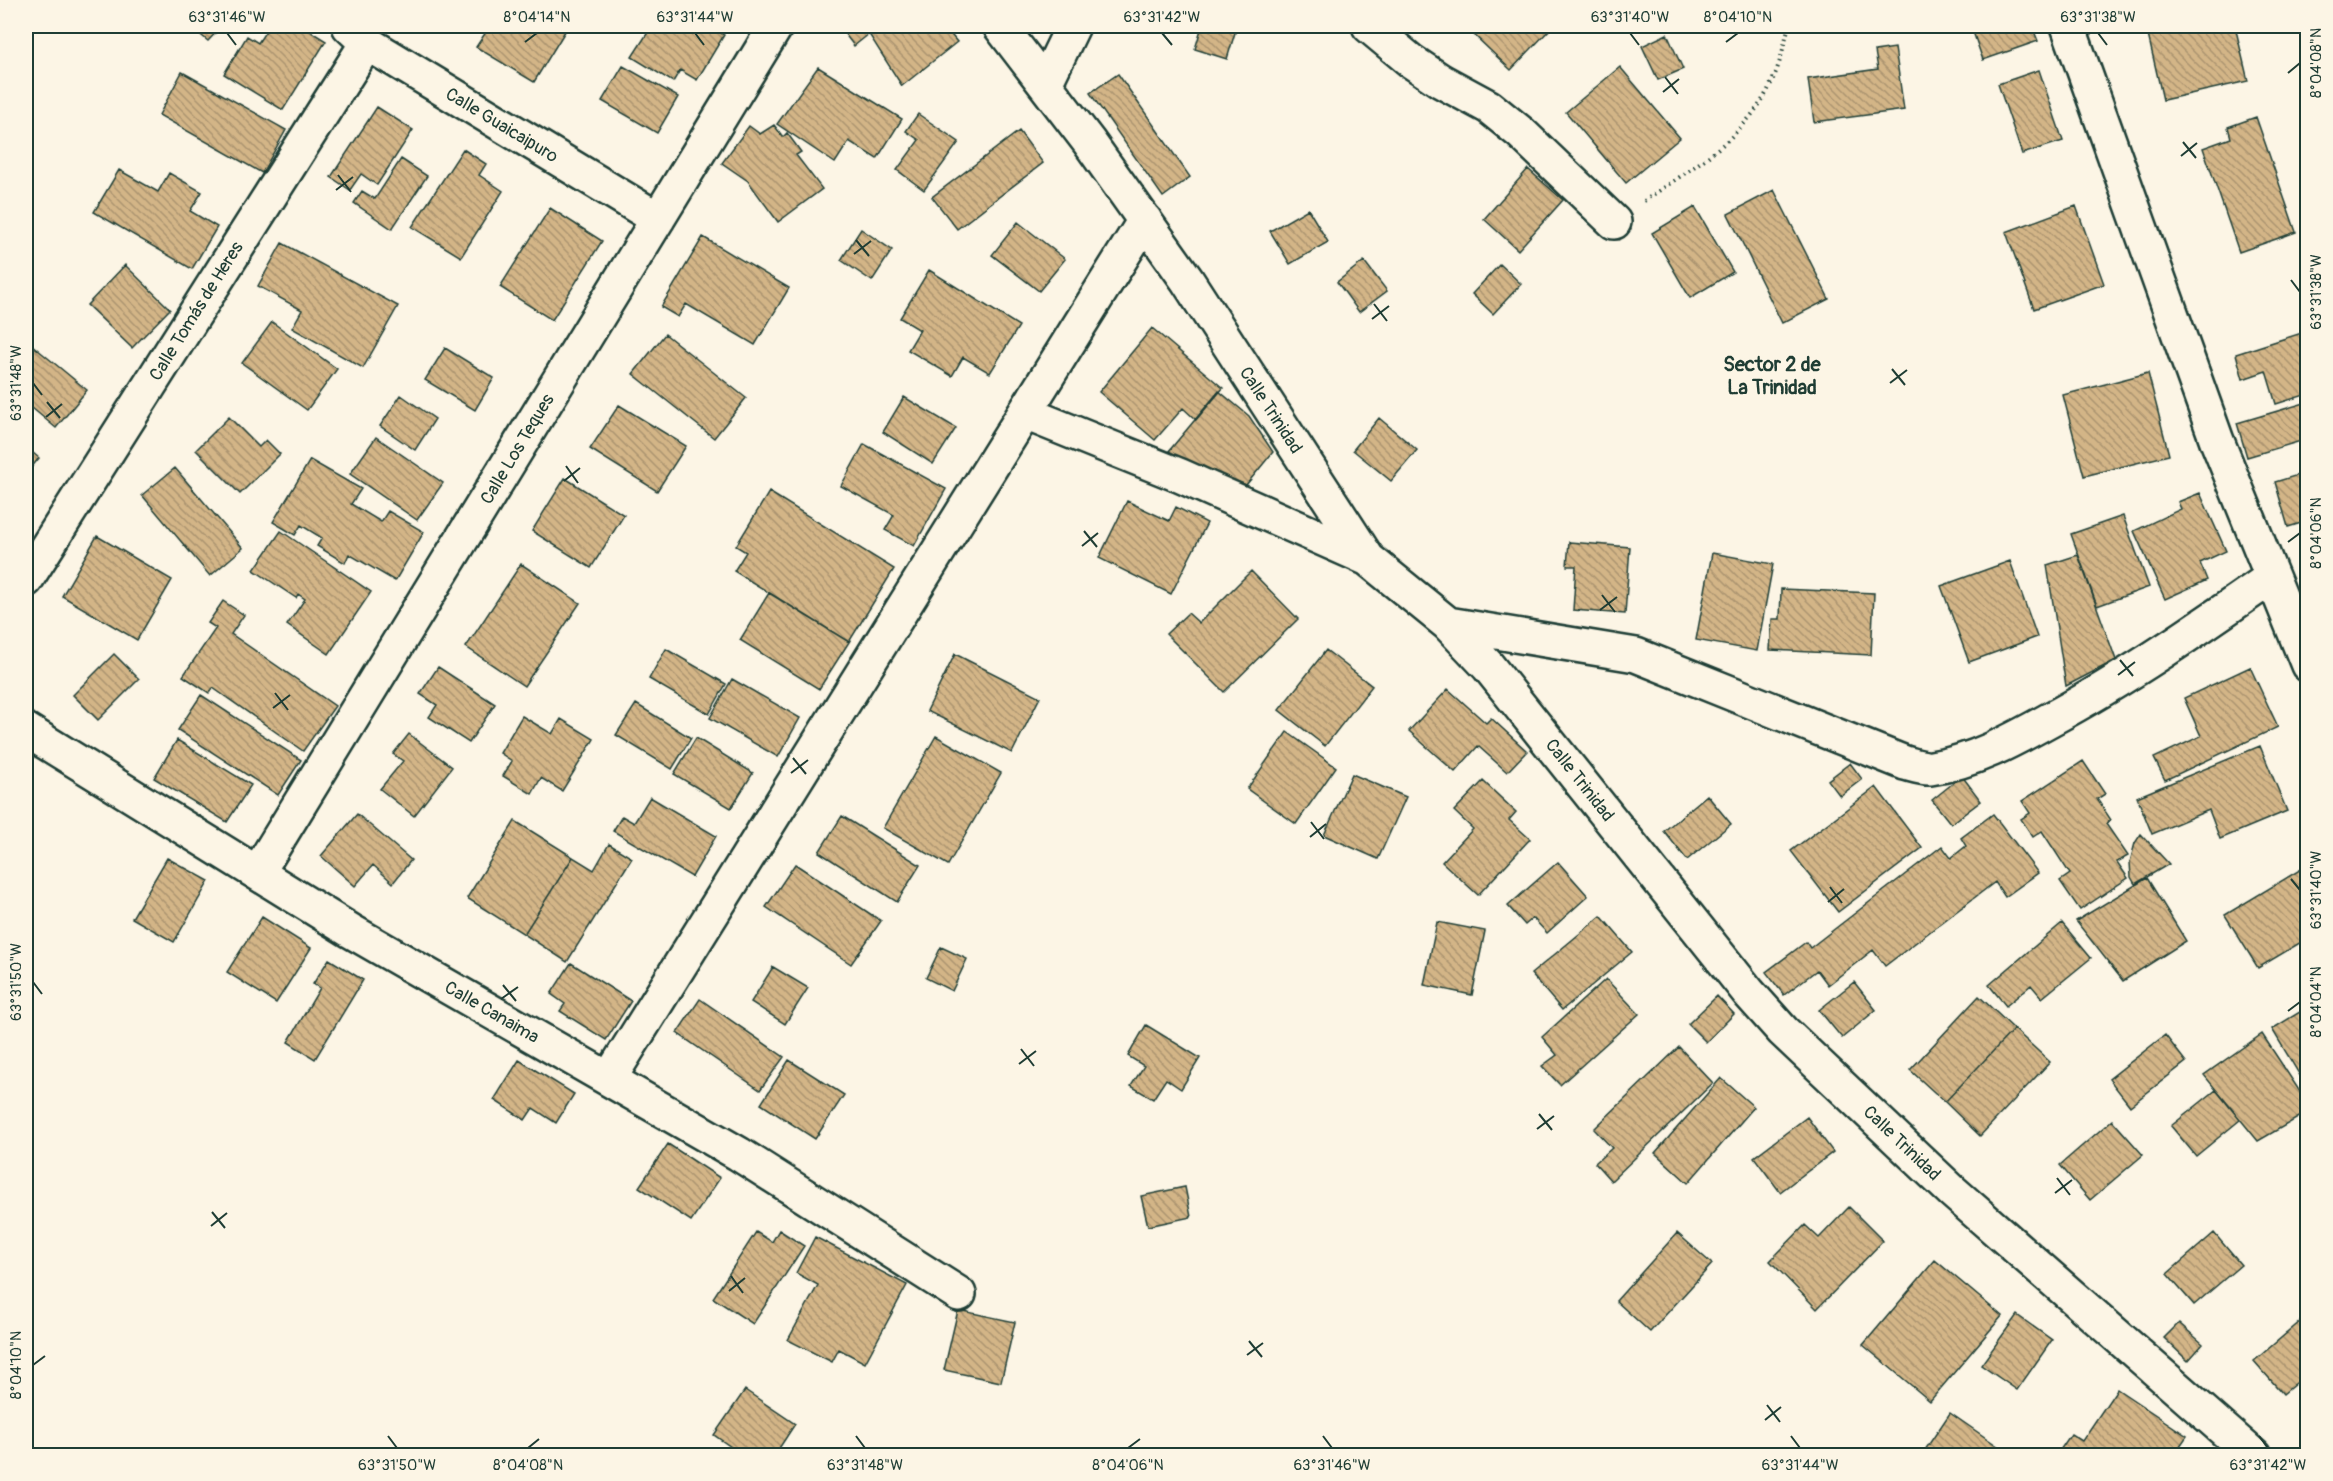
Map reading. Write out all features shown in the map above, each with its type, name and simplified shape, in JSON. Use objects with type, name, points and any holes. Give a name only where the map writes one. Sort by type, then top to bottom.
[{"type":"street","name":"Calle Los Teques","points":[[258,872],[776,26]]},
{"type":"street","name":"Calle Trinidad","points":[[1000,26],[1145,220],[1368,559],[1448,624],[1488,666],[1708,943],[1783,1031],[1952,1191],[2254,1455]]},
{"type":"street","points":[[1045,84],[1074,26]]},
{"type":"street","points":[[1369,26],[1411,61],[1489,108],[1521,133],[1614,222]]},
{"type":"street","points":[[2068,26],[2213,430],[2307,665]]},
{"type":"street","name":"Calle Guaicaipuro","points":[[358,34],[658,219]]},
{"type":"street","name":"Calle Tomás de Heres","points":[[26,580],[358,34]]},
{"type":"street","points":[[609,1079],[1145,220]]},
{"type":"street","points":[[1025,413],[1181,476],[1368,559]]},
{"type":"street","points":[[1448,624],[1636,655],[1905,763],[1929,769],[1961,761],[2014,739],[2100,692],[2188,636],[2272,577]]},
{"type":"street","name":"Calle Canaima","points":[[26,730],[351,931],[740,1154],[959,1294]]},
{"type":"path","points":[[1614,222],[1686,172],[1736,133],[1759,106],[1773,80],[1789,26]]},
{"type":"building","points":[[190,26],[222,26],[208,41]]},
{"type":"building","points":[[269,26],[302,26],[326,41],[283,110],[224,74],[247,36],[258,43]]},
{"type":"building","points":[[490,26],[563,26],[567,28],[534,82],[476,47]]},
{"type":"building","points":[[652,26],[710,26],[724,35],[697,80],[680,70],[673,82],[632,57]]},
{"type":"building","points":[[845,26],[944,26],[957,42],[902,86],[869,34],[854,46],[841,29]]},
{"type":"building","points":[[1202,26],[1237,26],[1227,59],[1195,49]]},
{"type":"building","points":[[1479,26],[1553,26],[1511,70],[1472,33]]},
{"type":"building","points":[[1971,26],[2032,26],[2038,41],[1983,60]]},
{"type":"building","points":[[2146,26],[2235,26],[2248,81],[2163,100]]},
{"type":"building","points":[[1667,34],[1683,69],[1658,80],[1642,46]]},
{"type":"building","points":[[1895,48],[1904,110],[1814,122],[1808,79],[1878,69],[1875,51]]},
{"type":"building","points":[[623,66],[678,97],[657,133],[602,101]]},
{"type":"building","points":[[818,67],[902,119],[877,159],[849,141],[835,163],[777,124]]},
{"type":"building","points":[[1620,67],[1680,138],[1626,183],[1566,112]]},
{"type":"building","points":[[2039,70],[2063,141],[2022,154],[1998,84]]},
{"type":"building","points":[[182,72],[286,130],[262,173],[159,115]]},
{"type":"building","points":[[1118,74],[1190,177],[1163,197],[1090,93]]},
{"type":"building","points":[[377,107],[413,130],[377,185],[361,174],[350,190],[331,177]]},
{"type":"building","points":[[918,114],[959,142],[924,190],[897,170],[919,140],[906,131]]},
{"type":"building","points":[[2256,117],[2296,232],[2239,252],[2203,148],[2231,138],[2228,127]]},
{"type":"building","points":[[774,125],[783,137],[787,133],[801,152],[796,155],[822,189],[778,222],[748,181],[722,163],[749,126],[760,134]]},
{"type":"building","points":[[1019,131],[1043,163],[957,229],[932,197]]},
{"type":"building","points":[[463,149],[486,164],[479,175],[503,191],[461,257],[412,227]]},
{"type":"building","points":[[401,159],[427,176],[392,229],[354,203],[362,191],[375,199]]},
{"type":"building","points":[[1528,169],[1563,200],[1518,250],[1484,219]]},
{"type":"building","points":[[119,170],[158,192],[169,173],[202,192],[190,211],[217,227],[192,269],[94,212]]},
{"type":"building","points":[[1774,190],[1829,299],[1782,323],[1728,214]]},
{"type":"building","points":[[2076,206],[2104,284],[2034,309],[2006,232]]},
{"type":"building","points":[[1695,207],[1733,272],[1690,298],[1652,233]]},
{"type":"building","points":[[550,208],[602,241],[552,320],[500,287]]},
{"type":"building","points":[[1308,209],[1328,242],[1290,264],[1270,231]]},
{"type":"building","points":[[1018,222],[1065,259],[1039,291],[992,255]]},
{"type":"building","points":[[861,229],[892,250],[872,281],[841,260]]},
{"type":"building","points":[[703,237],[789,288],[755,345],[686,304],[678,317],[661,307]]},
{"type":"building","points":[[282,243],[398,306],[363,368],[292,328],[302,310],[258,286]]},
{"type":"building","points":[[1364,261],[1387,291],[1359,312],[1337,282]]},
{"type":"building","points":[[1500,264],[1521,284],[1493,314],[1472,294]]},
{"type":"building","points":[[125,265],[170,309],[132,348],[87,305]]},
{"type":"building","points":[[929,270],[1019,326],[990,373],[963,357],[952,376],[908,350],[920,330],[900,318]]},
{"type":"building","points":[[272,322],[337,369],[307,410],[242,363]]},
{"type":"building","points":[[1152,328],[1223,388],[1196,420],[1183,408],[1155,440],[1099,392]]},
{"type":"building","points":[[2308,331],[2308,394],[2276,404],[2266,371],[2243,379],[2236,354]]},
{"type":"building","points":[[665,334],[746,398],[714,438],[633,374]]},
{"type":"building","points":[[26,340],[87,390],[56,428],[26,403]]},
{"type":"building","points":[[445,348],[494,378],[475,410],[425,380]]},
{"type":"building","points":[[2148,373],[2169,455],[2084,476],[2063,395]]},
{"type":"building","points":[[1219,391],[1249,416],[1273,452],[1246,485],[1182,461],[1169,451]]},
{"type":"building","points":[[401,395],[435,419],[415,450],[380,426]]},
{"type":"building","points":[[904,397],[956,428],[933,464],[883,432]]},
{"type":"building","points":[[2308,402],[2308,439],[2247,457],[2237,423]]},
{"type":"building","points":[[619,405],[686,446],[657,491],[590,449]]},
{"type":"building","points":[[229,417],[259,447],[266,440],[280,454],[240,494],[196,450]]},
{"type":"building","points":[[1379,418],[1417,450],[1391,481],[1353,450]]},
{"type":"building","points":[[376,437],[443,483],[417,520],[350,474]]},
{"type":"building","points":[[864,444],[946,489],[914,546],[885,530],[894,515],[841,486]]},
{"type":"building","points":[[26,447],[39,458],[26,474]]},
{"type":"building","points":[[310,460],[361,489],[351,504],[381,522],[388,511],[424,532],[395,581],[349,554],[345,563],[317,546],[322,538],[301,525],[295,535],[273,522]]},
{"type":"building","points":[[175,468],[243,548],[210,576],[142,495]]},
{"type":"building","points":[[2308,472],[2308,521],[2288,527],[2275,482]]},
{"type":"building","points":[[565,478],[624,515],[591,568],[532,531]]},
{"type":"building","points":[[769,492],[894,569],[849,642],[734,571],[746,552],[736,546]]},
{"type":"building","points":[[2200,493],[2226,551],[2200,563],[2207,580],[2165,599],[2134,531],[2181,509],[2178,502]]},
{"type":"building","points":[[1127,501],[1169,521],[1176,507],[1207,523],[1171,594],[1099,558]]},
{"type":"building","points":[[2123,516],[2149,587],[2097,606],[2071,534]]},
{"type":"building","points":[[281,531],[371,592],[329,654],[287,625],[305,599],[298,594],[296,598],[254,570]]},
{"type":"building","points":[[97,536],[172,580],[137,640],[62,596]]},
{"type":"building","points":[[1569,542],[1630,547],[1625,614],[1573,610],[1576,566],[1567,566]]},
{"type":"building","points":[[1712,553],[1773,564],[1757,651],[1696,640]]},
{"type":"building","points":[[2078,555],[2116,660],[2066,686],[2047,565]]},
{"type":"building","points":[[2010,561],[2037,637],[1969,662],[1941,586]]},
{"type":"building","points":[[521,564],[580,603],[524,686],[466,647]]},
{"type":"building","points":[[1251,571],[1298,619],[1224,692],[1166,634],[1188,613],[1199,623]]},
{"type":"building","points":[[1781,589],[1874,593],[1871,655],[1770,650],[1772,619],[1780,619]]},
{"type":"building","points":[[769,593],[849,642],[819,689],[740,640]]},
{"type":"building","points":[[223,601],[244,615],[231,634],[335,706],[303,751],[213,688],[209,693],[183,676],[216,628],[208,623]]},
{"type":"building","points":[[666,649],[726,684],[709,714],[649,679]]},
{"type":"building","points":[[1326,650],[1372,686],[1325,746],[1279,710]]},
{"type":"building","points":[[114,654],[139,679],[98,720],[73,695]]},
{"type":"building","points":[[955,654],[1040,697],[1012,753],[927,711]]},
{"type":"building","points":[[438,667],[495,704],[469,743],[429,717],[437,705],[420,694]]},
{"type":"building","points":[[2250,667],[2278,727],[2165,780],[2154,758],[2201,736],[2184,698]]},
{"type":"building","points":[[732,679],[800,718],[778,757],[710,718]]},
{"type":"building","points":[[1448,689],[1486,723],[1491,718],[1527,751],[1507,772],[1478,746],[1455,772],[1409,731]]},
{"type":"building","points":[[201,695],[301,760],[278,795],[178,730]]},
{"type":"building","points":[[636,704],[691,738],[672,769],[616,735]]},
{"type":"building","points":[[522,716],[552,734],[561,719],[594,739],[562,791],[541,778],[532,794],[503,776],[512,761],[500,753]]},
{"type":"building","points":[[1287,732],[1336,767],[1296,824],[1247,789]]},
{"type":"building","points":[[409,734],[452,767],[414,816],[380,789],[403,761],[393,754]]},
{"type":"building","points":[[936,736],[1001,773],[948,865],[883,828]]},
{"type":"building","points":[[696,738],[753,773],[731,808],[674,774]]},
{"type":"building","points":[[177,740],[251,785],[227,822],[154,778]]},
{"type":"building","points":[[2260,746],[2287,811],[2220,839],[2209,810],[2152,834],[2137,797]]},
{"type":"building","points":[[2083,761],[2105,794],[2097,799],[2111,820],[2106,824],[2128,856],[2117,862],[2128,878],[2080,910],[2060,881],[2070,874],[2042,831],[2033,837],[2021,819],[2030,813],[2022,801]]},
{"type":"building","points":[[1850,763],[1862,779],[1840,796],[1828,780]]},
{"type":"building","points":[[1352,774],[1406,797],[1378,859],[1324,835]]},
{"type":"building","points":[[1962,776],[1981,801],[1951,824],[1932,800]]},
{"type":"building","points":[[1483,781],[1516,812],[1509,820],[1530,839],[1478,895],[1442,862],[1473,829],[1454,811]]},
{"type":"building","points":[[1876,787],[1922,848],[1838,912],[1791,851]]},
{"type":"building","points":[[1707,795],[1731,824],[1687,860],[1664,831]]},
{"type":"building","points":[[650,797],[716,836],[692,877],[613,831],[622,816],[634,823]]},
{"type":"building","points":[[357,814],[411,860],[393,883],[373,865],[355,886],[321,856]]},
{"type":"building","points":[[1993,814],[2038,873],[2005,897],[1995,882],[1885,966],[1873,950],[1828,985],[1817,970],[1784,995],[1766,972],[1806,942],[1810,948],[1942,846],[1951,858],[1966,846],[1961,838]]},
{"type":"building","points":[[842,816],[920,865],[897,902],[819,852]]},
{"type":"building","points":[[515,821],[573,857],[524,934],[467,898]]},
{"type":"building","points":[[2141,834],[2169,864],[2135,884],[2131,877],[2130,862],[2135,843]]},
{"type":"building","points":[[609,844],[632,858],[567,962],[524,934],[573,857],[594,870]]},
{"type":"building","points":[[167,858],[209,881],[174,942],[132,918]]},
{"type":"building","points":[[1558,862],[1588,896],[1547,933],[1533,918],[1525,925],[1508,906]]},
{"type":"building","points":[[795,864],[881,921],[851,964],[766,907]]},
{"type":"building","points":[[2308,865],[2308,938],[2258,968],[2225,915]]},
{"type":"building","points":[[2147,878],[2186,941],[2123,981],[2076,921]]},
{"type":"building","points":[[1601,916],[1632,952],[1562,1010],[1531,974]]},
{"type":"building","points":[[262,917],[311,948],[276,1003],[227,972]]},
{"type":"building","points":[[1437,922],[1485,931],[1472,995],[1424,985]]},
{"type":"building","points":[[2062,923],[2091,958],[2042,998],[2031,985],[2006,1006],[1989,985]]},
{"type":"building","points":[[941,947],[967,959],[952,991],[926,978]]},
{"type":"building","points":[[329,959],[363,980],[315,1059],[288,1042],[320,988],[313,984]]},
{"type":"building","points":[[571,963],[631,1001],[606,1040],[560,1011],[565,1004],[551,994]]},
{"type":"building","points":[[773,967],[808,988],[785,1024],[751,1002]]},
{"type":"building","points":[[1606,979],[1639,1014],[1560,1085],[1542,1066],[1557,1055],[1542,1037]]},
{"type":"building","points":[[1854,982],[1876,1010],[1842,1038],[1819,1010]]},
{"type":"building","points":[[1717,996],[1734,1014],[1706,1042],[1688,1024]]},
{"type":"building","points":[[1979,996],[2014,1029],[1945,1102],[1910,1070]]},
{"type":"building","points":[[700,999],[784,1057],[760,1090],[677,1033]]},
{"type":"building","points":[[2308,1007],[2308,1082],[2305,1084],[2272,1029]]},
{"type":"building","points":[[1146,1025],[1200,1058],[1181,1089],[1166,1079],[1153,1099],[1131,1086],[1144,1066],[1128,1056]]},
{"type":"building","points":[[2014,1029],[2050,1062],[1980,1136],[1945,1102]]},
{"type":"building","points":[[2262,1034],[2308,1104],[2308,1112],[2258,1141],[2204,1075]]},
{"type":"building","points":[[2165,1035],[2186,1062],[2130,1106],[2109,1079]]},
{"type":"building","points":[[1679,1047],[1713,1083],[1611,1181],[1595,1163],[1612,1148],[1594,1129]]},
{"type":"building","points":[[519,1060],[574,1094],[556,1123],[533,1108],[525,1120],[494,1100]]},
{"type":"building","points":[[789,1060],[844,1095],[815,1139],[761,1104]]},
{"type":"building","points":[[1721,1078],[1754,1107],[1688,1183],[1655,1153]]},
{"type":"building","points":[[2216,1090],[2240,1120],[2196,1156],[2171,1126]]},
{"type":"building","points":[[1807,1117],[1833,1152],[1780,1192],[1754,1157]]},
{"type":"building","points":[[2112,1120],[2143,1155],[2090,1200],[2060,1165]]},
{"type":"building","points":[[668,1144],[720,1178],[691,1221],[639,1187]]},
{"type":"building","points":[[1185,1187],[1191,1217],[1148,1226],[1141,1196]]},
{"type":"building","points":[[1849,1207],[1883,1241],[1817,1309],[1770,1261],[1805,1225],[1819,1238]]},
{"type":"building","points":[[779,1230],[804,1246],[753,1324],[713,1298],[756,1232],[772,1242]]},
{"type":"building","points":[[1677,1233],[1712,1264],[1650,1332],[1616,1301]]},
{"type":"building","points":[[2214,1233],[2241,1265],[2194,1305],[2167,1274]]},
{"type":"building","points":[[815,1237],[907,1285],[865,1363],[839,1349],[832,1362],[788,1340],[818,1285],[796,1273]]},
{"type":"building","points":[[1935,1260],[2002,1316],[1930,1401],[1863,1345]]},
{"type":"building","points":[[958,1310],[1015,1322],[1001,1382],[944,1370]]},
{"type":"building","points":[[2017,1315],[2052,1340],[2017,1390],[1981,1365]]},
{"type":"building","points":[[2308,1315],[2308,1373],[2283,1394],[2254,1361]]},
{"type":"building","points":[[2179,1323],[2203,1344],[2188,1361],[2164,1338]]},
{"type":"building","points":[[2117,1389],[2187,1436],[2173,1456],[2056,1456],[2071,1434],[2082,1441]]},
{"type":"building","points":[[745,1390],[795,1424],[774,1456],[744,1456],[714,1435]]},
{"type":"building","points":[[1950,1413],[2012,1456],[1921,1456]]},
{"type":"district","name":"Sector 2 de La Trinidad","points":[[1772,376]]}]
